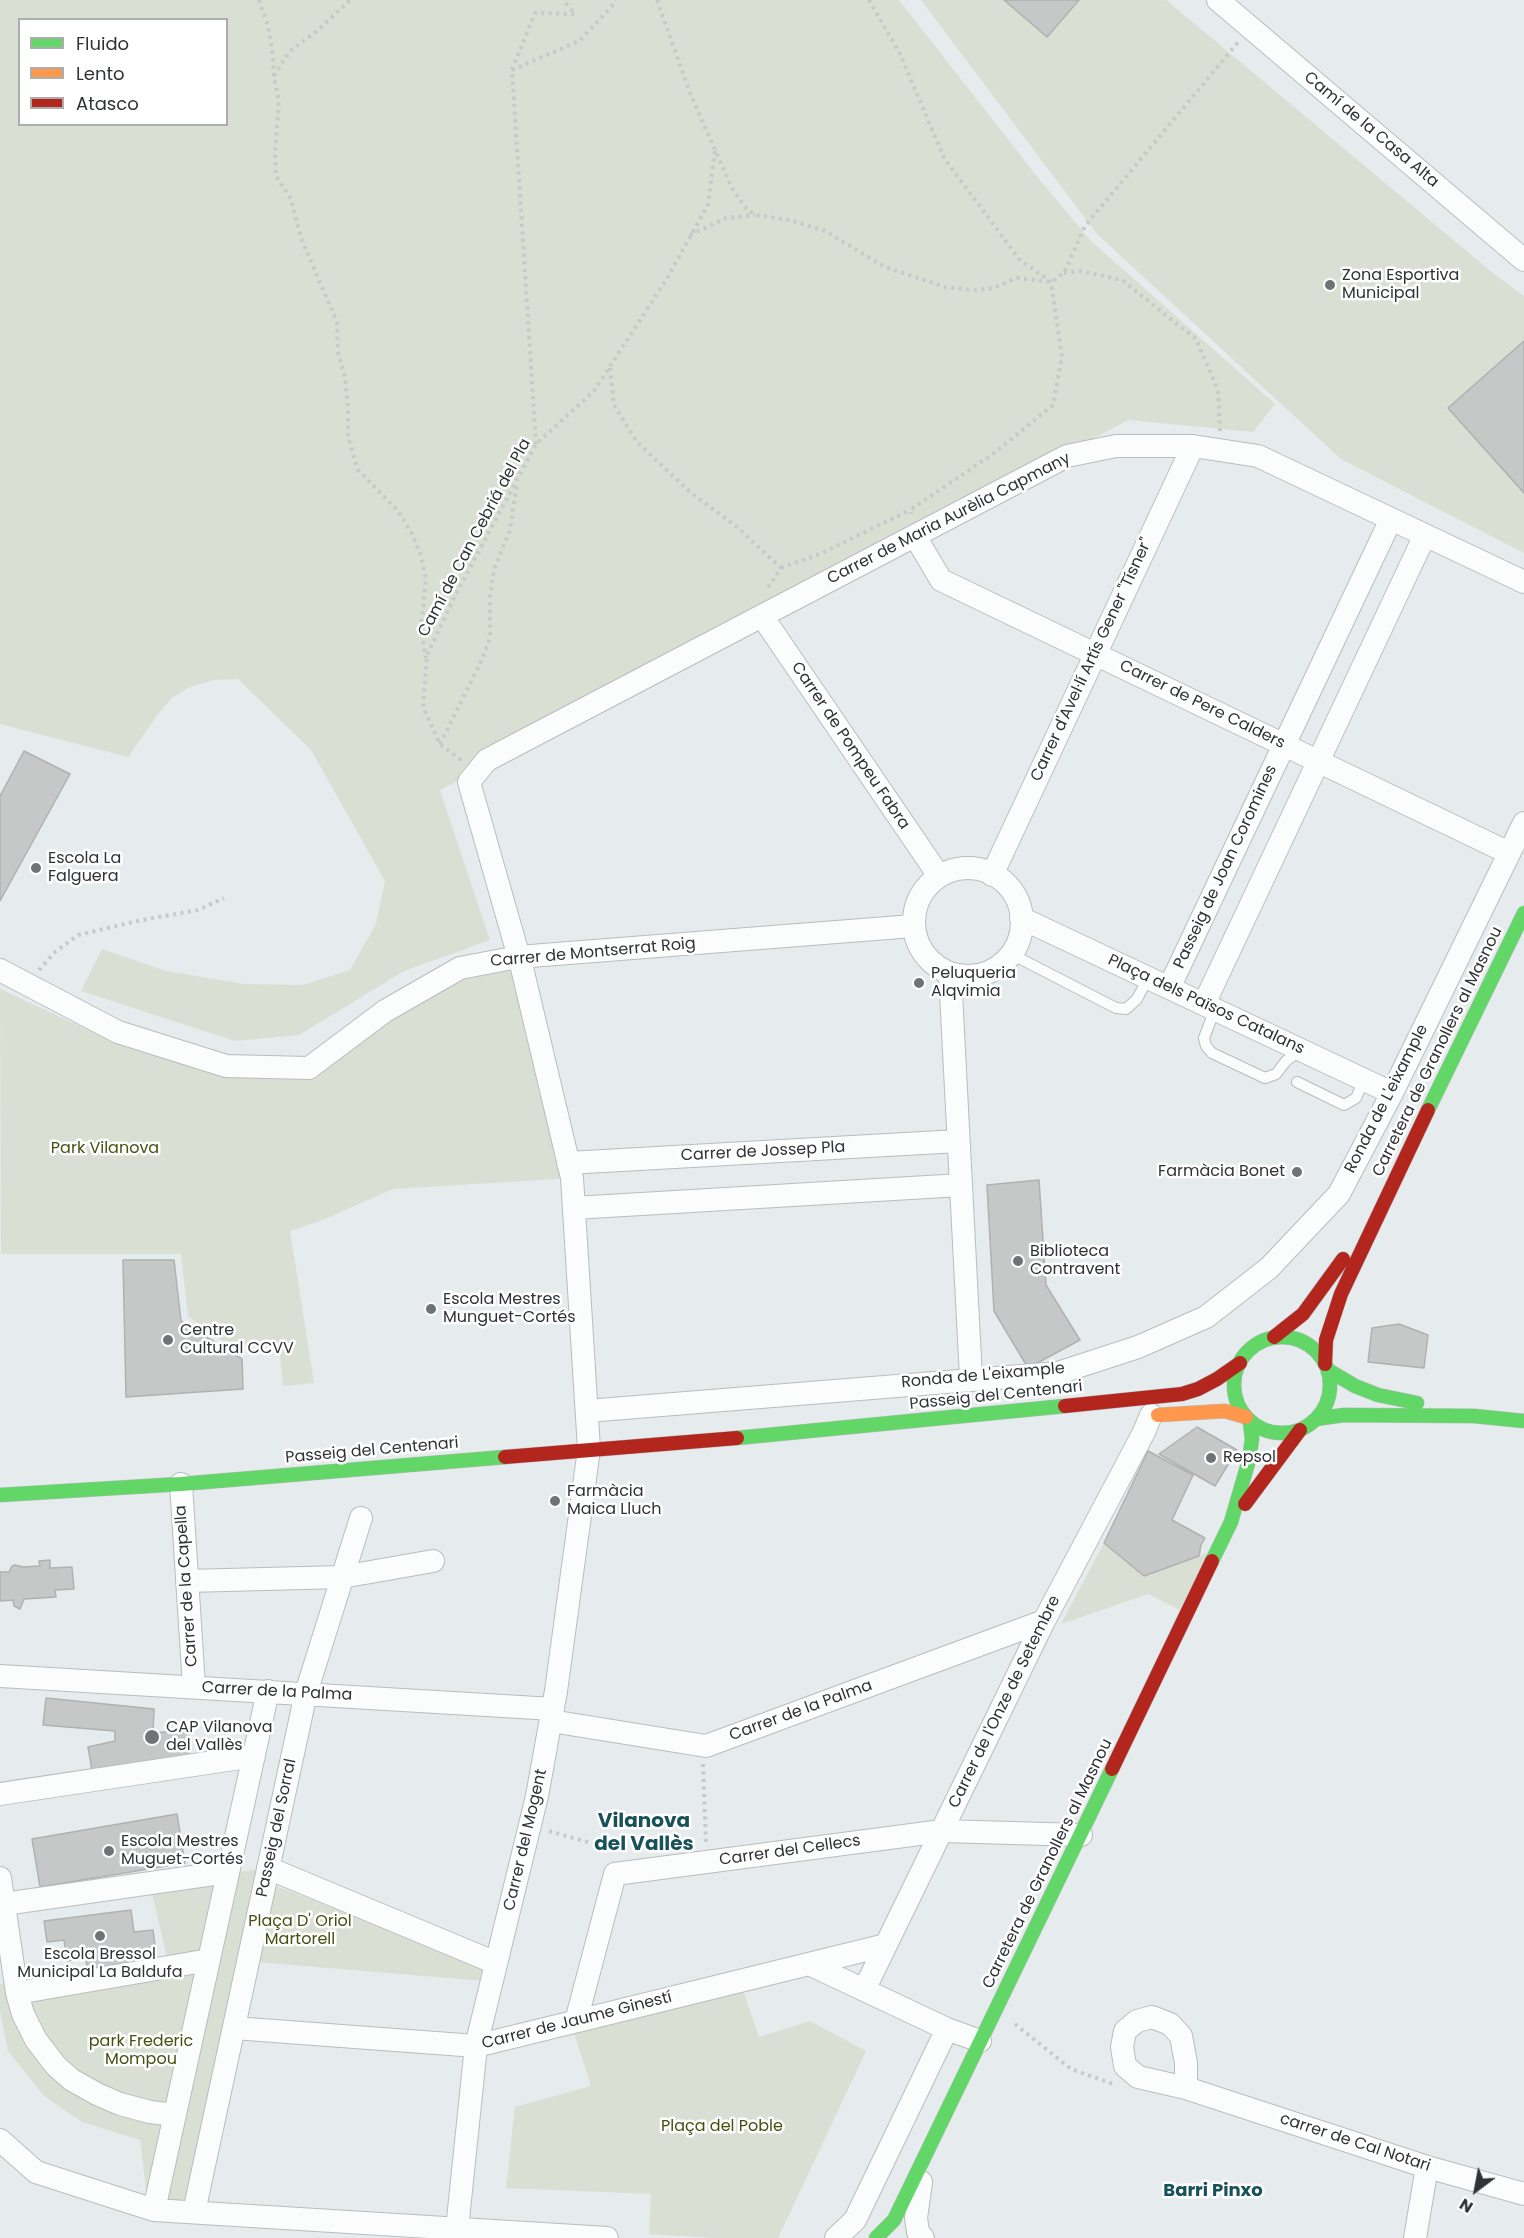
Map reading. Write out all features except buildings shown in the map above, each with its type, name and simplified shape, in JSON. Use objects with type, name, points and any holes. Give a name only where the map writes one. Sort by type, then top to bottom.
[{"type":"main road","name":"Carretera de Granollers al Masnou","points":[[1327,1367],[1326,1340],[1333,1316],[1382,1205],[1524,913]]},
{"type":"main road","name":"Carretera de Granollers al Masnou","points":[[1274,1337],[1303,1314],[1382,1205]]},
{"type":"main road","points":[[1145,1416],[1225,1411],[1248,1419],[1271,1433],[1300,1430],[1316,1419],[1327,1402],[1330,1383],[1327,1367],[1318,1353],[1308,1344],[1296,1339],[1274,1337],[1254,1346],[1240,1363],[1234,1384],[1235,1395],[1248,1419]]},
{"type":"main road","name":"Passeig del Centenari","points":[[0,1495],[181,1484],[747,1437],[1182,1394],[1217,1379],[1240,1363]]},
{"type":"main road","points":[[1327,1367],[1355,1386],[1378,1395],[1473,1416]]},
{"type":"main road","points":[[1316,1419],[1344,1415],[1473,1416],[1524,1421]]},
{"type":"main road","name":"Carretera de Granollers al Masnou","points":[[876,2238],[894,2220],[1231,1522],[1249,1460],[1252,1439],[1248,1419]]},
{"type":"main road","name":"Passeig del Centenari","points":[[747,1437],[852,1436],[1027,1424]]},
{"type":"main road","name":"Carretera de Granollers al Masnou","points":[[1231,1522],[1300,1430]]},
{"type":"main road","name":"Carretera de Granollers al Masnou","points":[[892,2238],[894,2220]]},
{"type":"street","name":"Camí de la Casa Alta","points":[[1218,0],[1524,261]]},
{"type":"street","name":"Carrer de Maria Aurèlia Capmany","points":[[473,777],[487,760],[763,605],[915,536],[1067,456],[1116,446],[1193,446],[1258,456],[1524,582]]},
{"type":"street","name":"Carrer d'Avel·lí Artís Gener \"Tísner\"","points":[[992,875],[1193,446]]},
{"type":"street","name":"Passeig de Joan Coromines","points":[[1159,983],[1284,745],[1391,519]]},
{"type":"street","name":"Carrer de Pere Calders","points":[[915,536],[941,580],[1509,853]]},
{"type":"street","points":[[1210,1007],[1318,762],[1425,536]]},
{"type":"street","name":"Carrer de Pompeu Fabra","points":[[763,605],[939,876]]},
{"type":"street","name":"Carrer del Mogent","points":[[457,2229],[476,2046],[530,1826],[552,1715],[590,1449],[572,1178],[473,777]]},
{"type":"street","name":"Ronda de L'eixample","points":[[587,1411],[971,1378],[1058,1373],[1138,1347],[1206,1317],[1269,1268],[1339,1194],[1392,1093],[1524,823]]},
{"type":"street","points":[[971,868],[992,875],[1002,880],[1012,892],[1020,909],[1021,932],[1007,960],[987,973],[969,977],[950,974],[928,960],[918,944],[913,926],[915,908],[925,889],[939,876],[952,870],[971,868]]},
{"type":"street","name":"Plaça dels Països Catalans","points":[[1021,918],[1392,1093]]},
{"type":"street","name":"Carrer de Montserrat Roig","points":[[0,970],[118,1032],[226,1066],[309,1068],[385,1011],[460,968],[519,957],[913,926]]},
{"type":"street","points":[[950,974],[971,1378]]},
{"type":"street","name":"Carrer de Jossep Pla","points":[[568,1163],[958,1141]]},
{"type":"street","points":[[574,1208],[961,1185]]},
{"type":"street","name":"Carrer de l'Onze de Setembre","points":[[864,1990],[1044,1621],[1144,1432],[1145,1416]]},
{"type":"street","name":"Carrer de la Capella","points":[[181,1484],[194,1687]]},
{"type":"street","name":"Passeig del Sorral","points":[[194,2212],[306,1693],[361,1518]]},
{"type":"street","points":[[187,1581],[342,1578],[433,1561]]},
{"type":"street","name":"Carrer de la Palma","points":[[0,1676],[306,1693],[552,1715],[706,1746],[1044,1621]]},
{"type":"street","points":[[154,2210],[268,1691]]},
{"type":"street","points":[[0,1794],[254,1756]]},
{"type":"street","name":"Carrer del Cellecs","points":[[628,1873],[942,1830],[1081,1835]]},
{"type":"street","points":[[268,1868],[496,1963]]},
{"type":"street","points":[[4,1904],[228,1872]]},
{"type":"street","points":[[576,2021],[615,1874],[628,1873]]},
{"type":"street","points":[[0,1878],[17,1993],[23,2014],[36,2040],[56,2066],[72,2080],[97,2094],[120,2104],[150,2112],[175,2115]]},
{"type":"street","name":"Carrer de Jaume Ginestí","points":[[234,2028],[476,2046],[886,1945]]},
{"type":"street","points":[[17,1993],[209,1960]]},
{"type":"street","points":[[809,1964],[947,2029],[980,2041]]},
{"type":"street","points":[[1138,2078],[1125,2066],[1122,2047],[1125,2031],[1137,2021],[1152,2017],[1170,2024],[1181,2036],[1186,2063],[1186,2088]]},
{"type":"street","points":[[836,2238],[855,2220],[947,2029]]},
{"type":"street","name":"carrer de Cal Notari","points":[[1138,2078],[1186,2088],[1427,2167],[1524,2194]]},
{"type":"street","points":[[0,2140],[36,2172],[154,2210],[607,2238]]},
{"type":"street","points":[[923,2238],[918,2232],[916,2218],[918,2197],[929,2149]]},
{"type":"street","points":[[1415,2238],[1427,2167]]},
{"type":"lane","points":[[1011,954],[1116,1008],[1126,1009],[1159,983]]},
{"type":"lane","points":[[1210,1007],[1204,1038],[1206,1046],[1212,1053],[1265,1078],[1276,1074],[1286,1061],[1301,1050]]},
{"type":"lane","points":[[1297,1082],[1344,1105],[1356,1098],[1364,1080]]},
{"type":"path","points":[[259,0],[268,26],[279,101],[275,153],[276,176],[291,199],[301,238],[337,322],[338,352],[345,378],[348,408],[348,437],[358,470],[398,511],[412,534],[421,556],[426,579],[421,630],[426,662]]},
{"type":"path","points":[[274,76],[289,52],[318,30],[350,0]]},
{"type":"path","points":[[536,444],[512,70],[535,14],[575,14],[563,0]]},
{"type":"path","points":[[512,70],[579,41],[614,4],[615,0]]},
{"type":"path","points":[[657,0],[690,93],[732,188],[745,207],[755,215]]},
{"type":"path","points":[[763,605],[781,568],[822,553],[910,510],[993,454],[1053,405],[1062,357],[1051,282],[1019,260],[944,158],[900,54],[869,0]]},
{"type":"path","points":[[1064,273],[1085,226],[1251,28]]},
{"type":"path","name":"Camí de Can Cebriá del Pla","points":[[473,777],[440,744],[423,707],[427,655],[454,598],[536,444],[594,391],[666,280],[708,205],[715,149]]},
{"type":"path","points":[[689,236],[726,218],[755,215],[789,220],[825,231],[885,267],[945,287],[974,290],[993,288],[1017,278],[1051,282],[1064,273],[1080,271],[1122,280],[1196,339],[1218,390],[1221,451]]},
{"type":"path","points":[[609,367],[614,405],[637,442],[690,492],[736,527],[781,568]]},
{"type":"path","points":[[440,744],[480,664],[490,638],[490,597],[494,569],[510,530],[517,479]]},
{"type":"path","points":[[910,510],[915,536]]},
{"type":"path","points":[[27,984],[55,952],[78,935],[198,910],[224,898]]},
{"type":"path","points":[[702,1746],[707,1862]]},
{"type":"path","points":[[530,1826],[621,1850],[628,1873]]},
{"type":"path","points":[[996,2009],[1071,2069],[1123,2087],[1138,2078]]},
{"type":"green space","points":[[0,0],[899,0],[1039,179],[1090,240],[1275,404],[1253,432],[1128,420],[440,790],[490,940],[404,971],[299,1035],[235,1041],[81,991],[102,949],[166,971],[243,984],[303,985],[350,970],[376,924],[385,881],[311,750],[238,679],[214,680],[190,687],[173,697],[158,714],[128,757],[0,724]]},
{"type":"green space","name":"Zona Esportiva Municipal","points":[[921,0],[1166,0],[1494,274],[1524,296],[1524,553],[1341,459],[1097,234]]},
{"type":"green space","name":"Park Vilanova","points":[[506,966],[526,984],[572,1178],[393,1189],[320,1221],[290,1231],[314,1383],[283,1386],[279,1346],[231,1347],[188,1316],[181,1254],[1,1254],[0,989],[112,1041],[304,1076],[376,1031],[455,976]]},
{"type":"green space","points":[[1104,1543],[1144,1576],[1208,1553],[1180,1610],[1148,1594],[1061,1624]]},
{"type":"green space","name":"park Frederic Mompou","points":[[268,1868],[194,2212],[147,2197],[140,2140],[82,2122],[44,2096],[8,2051],[0,2011],[0,1984],[168,1962],[150,1884]]},
{"type":"green space","name":"Plaça D' Oriol Martorell","points":[[274,1885],[487,1968],[484,1981],[256,1962]]},
{"type":"green space","name":"Plaça del Poble","points":[[743,1991],[759,2037],[810,2021],[866,2051],[778,2238],[714,2238],[649,2234],[651,2194],[506,2188],[515,2107],[591,2086],[574,2033]]},
{"type":"traffic: fast","points":[[1428,1110],[1524,913]]},
{"type":"traffic: fast","points":[[1282,1337],[1300,1341],[1316,1351],[1326,1367],[1330,1385],[1326,1403],[1316,1419],[1300,1429],[1282,1433],[1264,1429],[1248,1419],[1238,1403],[1234,1385],[1238,1367],[1248,1351],[1264,1341],[1282,1337]]},
{"type":"traffic: fast","points":[[1328,1370],[1355,1386],[1378,1395],[1417,1403]]},
{"type":"traffic: fast","points":[[737,1438],[1065,1406]]},
{"type":"traffic: fast","points":[[1316,1419],[1344,1415],[1474,1416],[1524,1421]]},
{"type":"traffic: fast","points":[[1212,1561],[1231,1522],[1249,1460],[1252,1439],[1250,1422]]},
{"type":"traffic: fast","points":[[0,1495],[181,1484],[505,1457]]},
{"type":"traffic: fast","points":[[876,2238],[894,2220],[1112,1769]]},
{"type":"traffic: slow","points":[[1158,1415],[1225,1411],[1246,1417]]},
{"type":"traffic: jam","points":[[1325,1364],[1326,1340],[1341,1294],[1428,1110]]},
{"type":"traffic: jam","points":[[1274,1337],[1303,1314],[1343,1259]]},
{"type":"traffic: jam","points":[[1065,1406],[1182,1394],[1217,1379],[1240,1363]]},
{"type":"traffic: jam","points":[[1245,1504],[1300,1430]]},
{"type":"traffic: jam","points":[[505,1457],[737,1438]]},
{"type":"traffic: jam","points":[[1112,1769],[1212,1561]]},
{"type":"place","name":"Zona Esportiva Municipal","points":[[1330,285]]},
{"type":"place","name":"Escola La Falguera","points":[[36,868]]},
{"type":"place","name":"Peluqueria Alqvimia","points":[[919,983]]},
{"type":"place","name":"Farmàcia Bonet","points":[[1297,1172]]},
{"type":"place","name":"Biblioteca Contravent","points":[[1018,1261]]},
{"type":"place","name":"Escola Mestres Munguet-Cortés","points":[[431,1309]]},
{"type":"place","name":"Centre Cultural CCVV","points":[[168,1340]]},
{"type":"place","name":"Repsol","points":[[1211,1458]]},
{"type":"place","name":"Farmàcia Maica Lluch","points":[[555,1501]]},
{"type":"place","name":"CAP Vilanova del Vallès","points":[[152,1737]]},
{"type":"place","name":"Escola Mestres Muguet-Cortés","points":[[109,1851]]},
{"type":"place","name":"Escola Bressol Municipal La Baldufa","points":[[100,1936]]},
{"type":"district","name":"Vilanova del Vallès","points":[[644,1834]]},
{"type":"district","name":"Barri Pinxo","points":[[1213,2191]]}]
